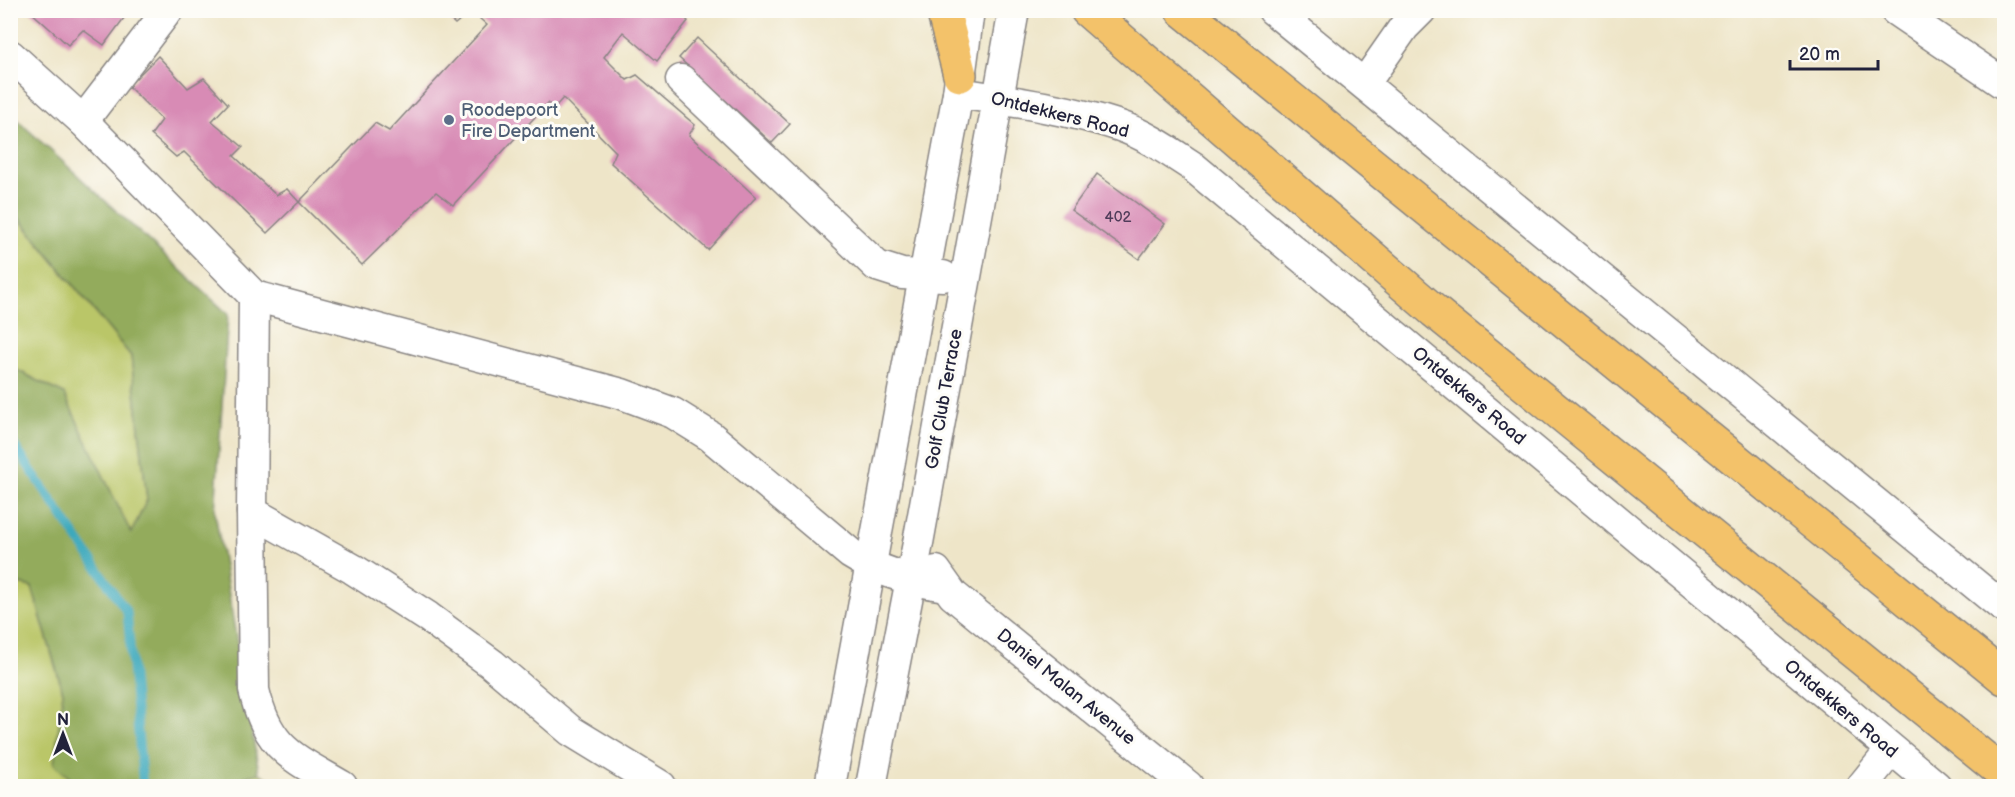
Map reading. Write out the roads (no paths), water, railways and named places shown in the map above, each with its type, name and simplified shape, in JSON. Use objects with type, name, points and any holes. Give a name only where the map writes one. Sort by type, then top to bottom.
[{"type":"main road","points":[[943,10],[959,84]]},
{"type":"main road","points":[[1087,10],[1434,311],[2004,774]]},
{"type":"main road","points":[[1182,10],[2004,678]]},
{"type":"street","points":[[83,121],[168,10]]},
{"type":"street","points":[[830,786],[959,84],[969,10]]},
{"type":"street","name":"Golf Club Terrace","points":[[871,786],[967,278],[1014,10]]},
{"type":"street","points":[[1273,10],[2004,608]]},
{"type":"street","points":[[1365,83],[1404,27],[1421,10]]},
{"type":"street","points":[[1895,10],[2004,84]]},
{"type":"street","points":[[10,55],[83,121],[254,296],[252,512],[254,690],[260,715],[269,734],[286,753],[342,786]]},
{"type":"street","points":[[681,80],[877,266],[902,273],[967,278]]},
{"type":"street","name":"Ontdekkers Road","points":[[959,84],[999,99],[1120,127],[1153,141],[1192,166],[1936,786]]},
{"type":"street","name":"Daniel Malan Avenue","points":[[254,296],[622,394],[673,413],[710,436],[851,554],[869,566],[911,580],[945,586]]},
{"type":"street","points":[[252,512],[353,569],[428,617],[492,663],[571,731],[661,786]]},
{"type":"street","points":[[877,523],[918,543]]},
{"type":"street","name":"Daniel Malan Avenue","points":[[918,543],[945,586],[1188,786]]},
{"type":"street","points":[[1862,786],[1891,750]]},
{"type":"waterway","points":[[10,439],[127,612],[143,786]]},
{"type":"place","name":"Roodepoort Fire Department","points":[[449,120]]}]
